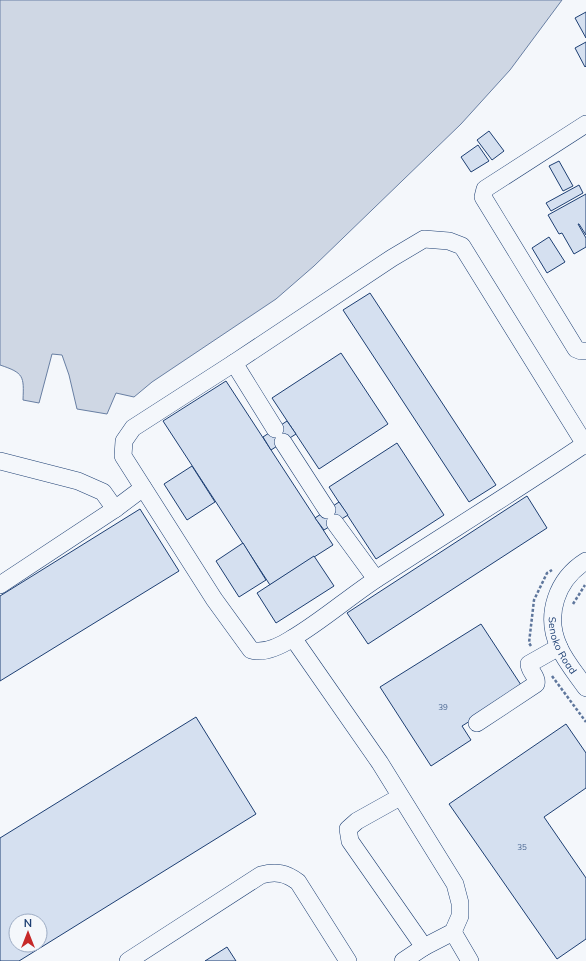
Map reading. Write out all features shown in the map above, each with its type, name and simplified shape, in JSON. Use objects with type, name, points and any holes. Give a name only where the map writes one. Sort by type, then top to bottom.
[{"type":"street","points":[[586,124],[485,189],[483,197],[576,349],[586,351]]},
{"type":"street","points":[[424,240],[448,241],[462,246],[585,445],[376,579],[293,638],[265,651],[257,652],[251,650],[214,599],[123,456],[124,441],[133,428],[392,258],[424,240]]},
{"type":"street","points":[[234,363],[331,517],[376,579]]},
{"type":"street","points":[[0,461],[78,481],[103,492],[115,509]]},
{"type":"street","points":[[0,585],[115,509],[143,488]]},
{"type":"street","name":"Senoko Road","points":[[586,561],[562,584],[553,606],[554,632],[559,647],[586,688]]},
{"type":"street","points":[[293,638],[380,763],[455,884],[460,903],[460,916],[453,932],[424,947],[403,961]]},
{"type":"street","points":[[477,723],[536,684],[536,679],[529,667],[529,664],[559,647]]},
{"type":"street","points":[[400,797],[357,821],[348,829],[350,842],[424,947]]},
{"type":"street","points":[[128,961],[261,875],[271,872],[282,873],[292,877],[298,882],[348,961]]},
{"type":"street","points":[[453,932],[470,961]]},
{"type":"path","points":[[570,608],[586,582]]},
{"type":"shaded area","points":[[0,0],[562,0],[510,70],[461,124],[314,266],[276,299],[152,382],[134,397],[116,393],[107,414],[77,409],[69,375],[62,355],[52,354],[39,403],[23,400],[21,376],[14,370],[0,365]]},
{"type":"building","points":[[586,12],[586,38],[575,18]]},
{"type":"building","points":[[586,42],[586,66],[585,67],[575,48]]},
{"type":"building","points":[[489,131],[504,151],[492,160],[477,140]]},
{"type":"building","points":[[478,145],[489,161],[471,172],[461,157]]},
{"type":"building","points":[[559,161],[573,186],[563,191],[549,166]]},
{"type":"building","points":[[579,185],[583,193],[551,211],[546,203]]},
{"type":"building","points":[[586,194],[586,235],[578,224],[586,238],[586,247],[574,254],[562,233],[559,234],[548,215]]},
{"type":"building","points":[[549,237],[565,262],[547,273],[532,248]]},
{"type":"building","points":[[370,293],[496,485],[469,502],[343,310]]},
{"type":"building","points":[[341,353],[388,424],[319,469],[272,398]]},
{"type":"building","points":[[226,381],[333,545],[270,585],[163,421]]},
{"type":"building","points":[[287,421],[296,434],[271,450],[263,437]]},
{"type":"building","points":[[397,443],[444,515],[376,559],[329,487]]},
{"type":"building","points":[[192,466],[215,502],[187,520],[164,484]]},
{"type":"building","points":[[527,496],[547,528],[368,644],[347,613]]},
{"type":"building","points":[[339,502],[348,515],[324,530],[315,518]]},
{"type":"building","points":[[140,509],[179,571],[0,681],[0,596]]},
{"type":"building","points":[[243,543],[266,580],[239,597],[216,561]]},
{"type":"building","points":[[314,556],[334,586],[276,623],[257,593]]},
{"type":"building","points":[[481,624],[523,688],[462,726],[471,740],[431,766],[380,687]]},
{"type":"building","points":[[196,717],[256,814],[48,943],[48,913],[8,913],[8,953],[32,953],[19,961],[0,961],[0,838]]},
{"type":"building","points":[[566,724],[586,753],[586,788],[544,817],[586,878],[586,939],[557,959],[449,804]]},
{"type":"building","points":[[227,947],[236,961],[205,961]]}]
